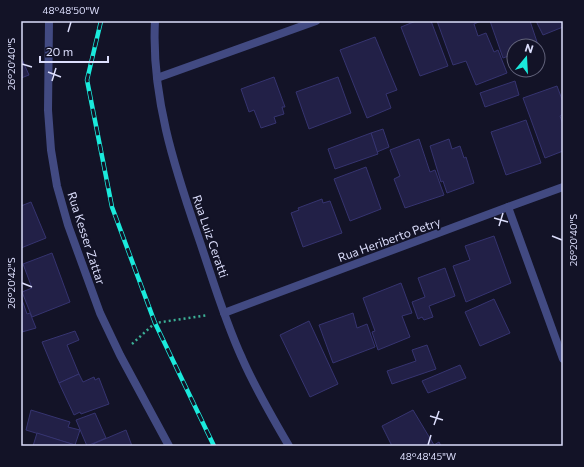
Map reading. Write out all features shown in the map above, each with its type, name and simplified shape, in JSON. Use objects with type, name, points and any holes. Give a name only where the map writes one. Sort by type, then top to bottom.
[{"type":"street","name":"Rua Kesser Zattar","points":[[49,21],[48,110],[51,150],[57,186],[68,225],[100,313],[120,356],[169,446]]},
{"type":"street","name":"Rua Luiz Ceratti","points":[[155,21],[154,45],[157,78],[170,147],[181,188],[224,313],[242,358],[289,446]]},
{"type":"street","points":[[157,78],[316,21]]},
{"type":"street","name":"Rua Heriberto Petry","points":[[224,313],[563,187]]},
{"type":"street","points":[[508,207],[563,359]]},
{"type":"path","points":[[120,356],[155,323],[224,313]]},
{"type":"building","points":[[416,21],[431,21],[448,66],[420,76],[401,27]]},
{"type":"building","points":[[437,21],[481,21],[474,24],[478,36],[486,33],[494,52],[498,50],[506,73],[476,85],[466,61],[453,65]]},
{"type":"building","points":[[490,21],[530,21],[536,38],[506,38],[506,57],[503,58]]},
{"type":"building","points":[[536,21],[563,21],[563,27],[543,35]]},
{"type":"building","points":[[375,37],[397,90],[386,94],[391,108],[367,118],[340,50]]},
{"type":"building","points":[[21,57],[29,75],[21,78]]},
{"type":"building","points":[[274,77],[285,107],[282,107],[284,114],[274,117],[276,123],[261,128],[254,110],[249,112],[241,89]]},
{"type":"building","points":[[338,77],[351,113],[309,129],[296,92]]},
{"type":"building","points":[[515,81],[519,95],[485,107],[480,93]]},
{"type":"building","points":[[557,86],[563,102],[563,114],[560,116],[563,125],[563,151],[545,158],[523,98]]},
{"type":"building","points":[[526,120],[541,163],[506,175],[491,132]]},
{"type":"building","points":[[383,129],[389,147],[377,152],[371,133]]},
{"type":"building","points":[[371,133],[378,154],[335,169],[328,149]]},
{"type":"building","points":[[419,139],[430,172],[435,170],[444,195],[405,208],[394,179],[400,176],[390,150]]},
{"type":"building","points":[[449,139],[452,149],[460,146],[464,158],[466,157],[474,183],[447,193],[443,181],[441,182],[430,146]]},
{"type":"building","points":[[366,167],[381,209],[350,221],[334,179]]},
{"type":"building","points":[[322,199],[323,203],[330,201],[342,233],[303,247],[291,213],[299,210],[298,208]]},
{"type":"building","points":[[31,202],[46,238],[21,248],[21,206]]},
{"type":"building","points":[[494,236],[511,283],[466,302],[453,266],[470,260],[465,246]]},
{"type":"building","points":[[52,253],[70,302],[32,317],[22,292],[32,288],[23,264]]},
{"type":"building","points":[[445,268],[455,296],[429,306],[433,317],[424,320],[422,317],[418,319],[412,302],[425,297],[418,278]]},
{"type":"building","points":[[401,283],[412,313],[402,316],[410,337],[378,350],[372,332],[375,331],[363,298]]},
{"type":"building","points":[[21,297],[27,314],[30,313],[36,328],[22,332]]},
{"type":"building","points":[[494,299],[510,333],[480,346],[465,312]]},
{"type":"building","points":[[353,313],[357,328],[367,324],[375,347],[333,363],[319,325]]},
{"type":"building","points":[[309,321],[338,384],[310,397],[280,335]]},
{"type":"building","points":[[75,331],[79,340],[67,345],[79,374],[59,383],[42,342]]},
{"type":"building","points":[[427,345],[436,369],[392,384],[387,371],[416,361],[412,350]]},
{"type":"building","points":[[460,365],[466,378],[428,393],[422,381]]},
{"type":"building","points":[[79,374],[83,382],[94,377],[95,380],[99,378],[109,404],[74,415],[59,383]]},
{"type":"building","points":[[31,410],[70,422],[68,427],[80,430],[75,445],[26,430]]},
{"type":"building","points":[[413,410],[434,445],[439,442],[441,446],[392,446],[382,426]]},
{"type":"building","points":[[95,413],[106,438],[87,446],[76,420]]},
{"type":"building","points":[[126,430],[132,446],[94,446],[93,444]]},
{"type":"building","points":[[37,433],[75,445],[75,446],[33,446]]},
{"type":"railway","points":[[101,21],[87,80],[112,207],[155,323],[214,446]]}]
